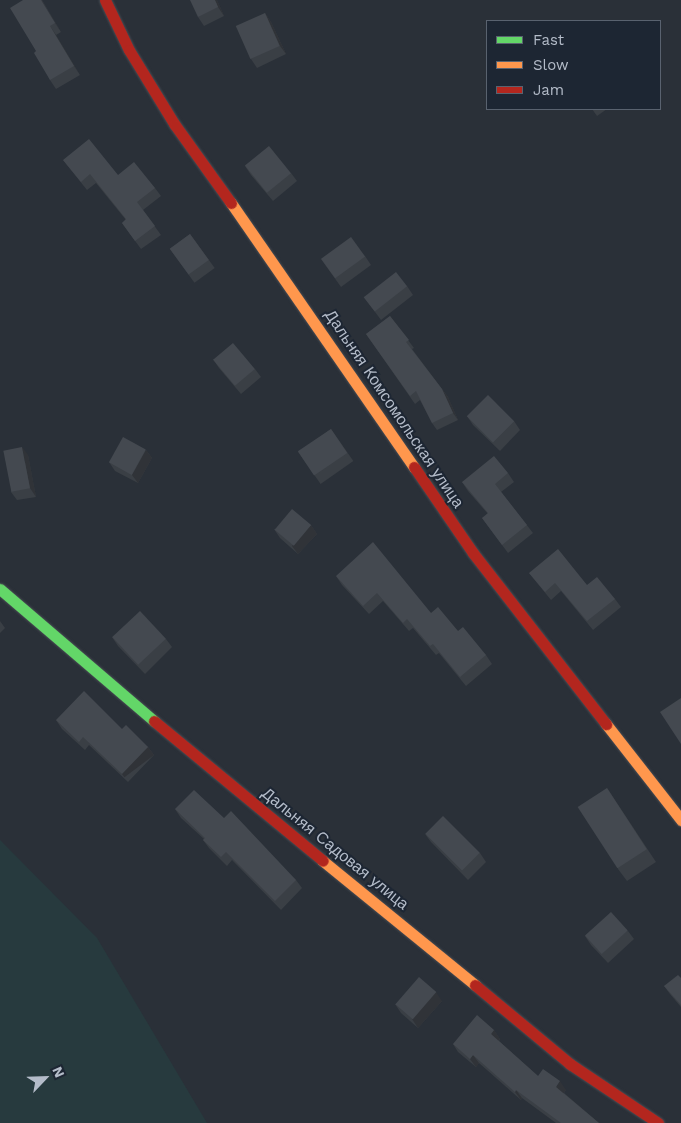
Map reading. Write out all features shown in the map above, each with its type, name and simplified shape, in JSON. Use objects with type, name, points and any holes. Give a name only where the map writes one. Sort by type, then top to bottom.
[{"type":"street","name":"Дальняя Комсомольская улица","points":[[106,0],[129,50],[175,125],[274,264],[473,553],[681,820]]},
{"type":"street","name":"Дальняя Садовая улица","points":[[0,589],[174,738],[570,1064],[658,1123]]},
{"type":"green space","points":[[0,840],[97,938],[207,1123],[0,1123]]},
{"type":"building","points":[[23,0],[41,0],[55,23],[50,26],[74,66],[50,80],[34,53],[36,51],[10,8]]},
{"type":"building","points":[[190,0],[215,0],[218,7],[198,17]]},
{"type":"building","points":[[265,13],[280,46],[250,59],[236,26]]},
{"type":"building","points":[[89,139],[118,175],[134,162],[155,188],[137,202],[155,226],[135,241],[122,223],[126,219],[90,174],[81,182],[63,160]]},
{"type":"building","points":[[269,146],[291,173],[267,193],[245,166]]},
{"type":"building","points":[[190,234],[209,260],[189,275],[170,249]]},
{"type":"building","points":[[351,237],[365,256],[335,278],[321,259]]},
{"type":"building","points":[[396,272],[407,286],[375,311],[364,297]]},
{"type":"building","points":[[390,316],[409,340],[406,342],[442,389],[453,413],[432,423],[416,391],[410,396],[366,334]]},
{"type":"building","points":[[233,343],[255,369],[235,386],[213,360]]},
{"type":"building","points":[[488,395],[514,421],[493,442],[467,416]]},
{"type":"building","points":[[331,429],[347,453],[314,475],[298,451]]},
{"type":"building","points":[[123,437],[146,450],[132,475],[109,462]]},
{"type":"building","points":[[22,447],[30,488],[11,492],[3,451]]},
{"type":"building","points":[[494,456],[508,473],[495,484],[527,525],[502,545],[482,518],[488,513],[462,482]]},
{"type":"building","points":[[292,509],[311,525],[294,546],[275,530]]},
{"type":"building","points":[[373,542],[431,613],[438,607],[458,631],[463,627],[486,655],[460,677],[433,644],[430,646],[407,619],[403,623],[377,593],[363,606],[336,576]]},
{"type":"building","points":[[558,549],[587,585],[597,577],[615,599],[587,621],[555,583],[545,592],[529,573]]},
{"type":"building","points":[[140,611],[166,639],[138,665],[112,637]]},
{"type":"building","points":[[84,691],[122,729],[126,725],[148,747],[122,774],[83,737],[79,742],[56,720]]},
{"type":"building","points":[[681,698],[681,744],[660,712]]},
{"type":"building","points":[[607,788],[647,849],[617,868],[578,807]]},
{"type":"building","points":[[194,790],[224,818],[231,811],[296,880],[275,901],[226,852],[221,857],[203,840],[205,838],[175,809]]},
{"type":"building","points":[[443,816],[480,853],[462,870],[425,834]]},
{"type":"building","points":[[611,912],[628,931],[602,954],[585,935]]},
{"type":"building","points":[[678,975],[681,978],[681,1005],[664,986]]},
{"type":"building","points":[[419,977],[436,992],[413,1019],[395,1004]]},
{"type":"building","points":[[477,1015],[494,1030],[491,1034],[538,1076],[543,1069],[560,1081],[556,1087],[599,1123],[561,1123],[516,1090],[515,1092],[473,1055],[470,1059],[453,1044]]},
{"type":"traffic: fast","points":[[0,589],[154,721]]},
{"type":"traffic: slow","points":[[231,203],[414,467]]},
{"type":"traffic: slow","points":[[606,724],[681,820]]},
{"type":"traffic: slow","points":[[323,861],[475,985]]},
{"type":"traffic: jam","points":[[105,0],[129,50],[175,125],[231,203]]},
{"type":"traffic: jam","points":[[414,467],[473,553],[606,724]]},
{"type":"traffic: jam","points":[[154,721],[323,861]]},
{"type":"traffic: jam","points":[[475,985],[570,1064],[658,1123]]}]
